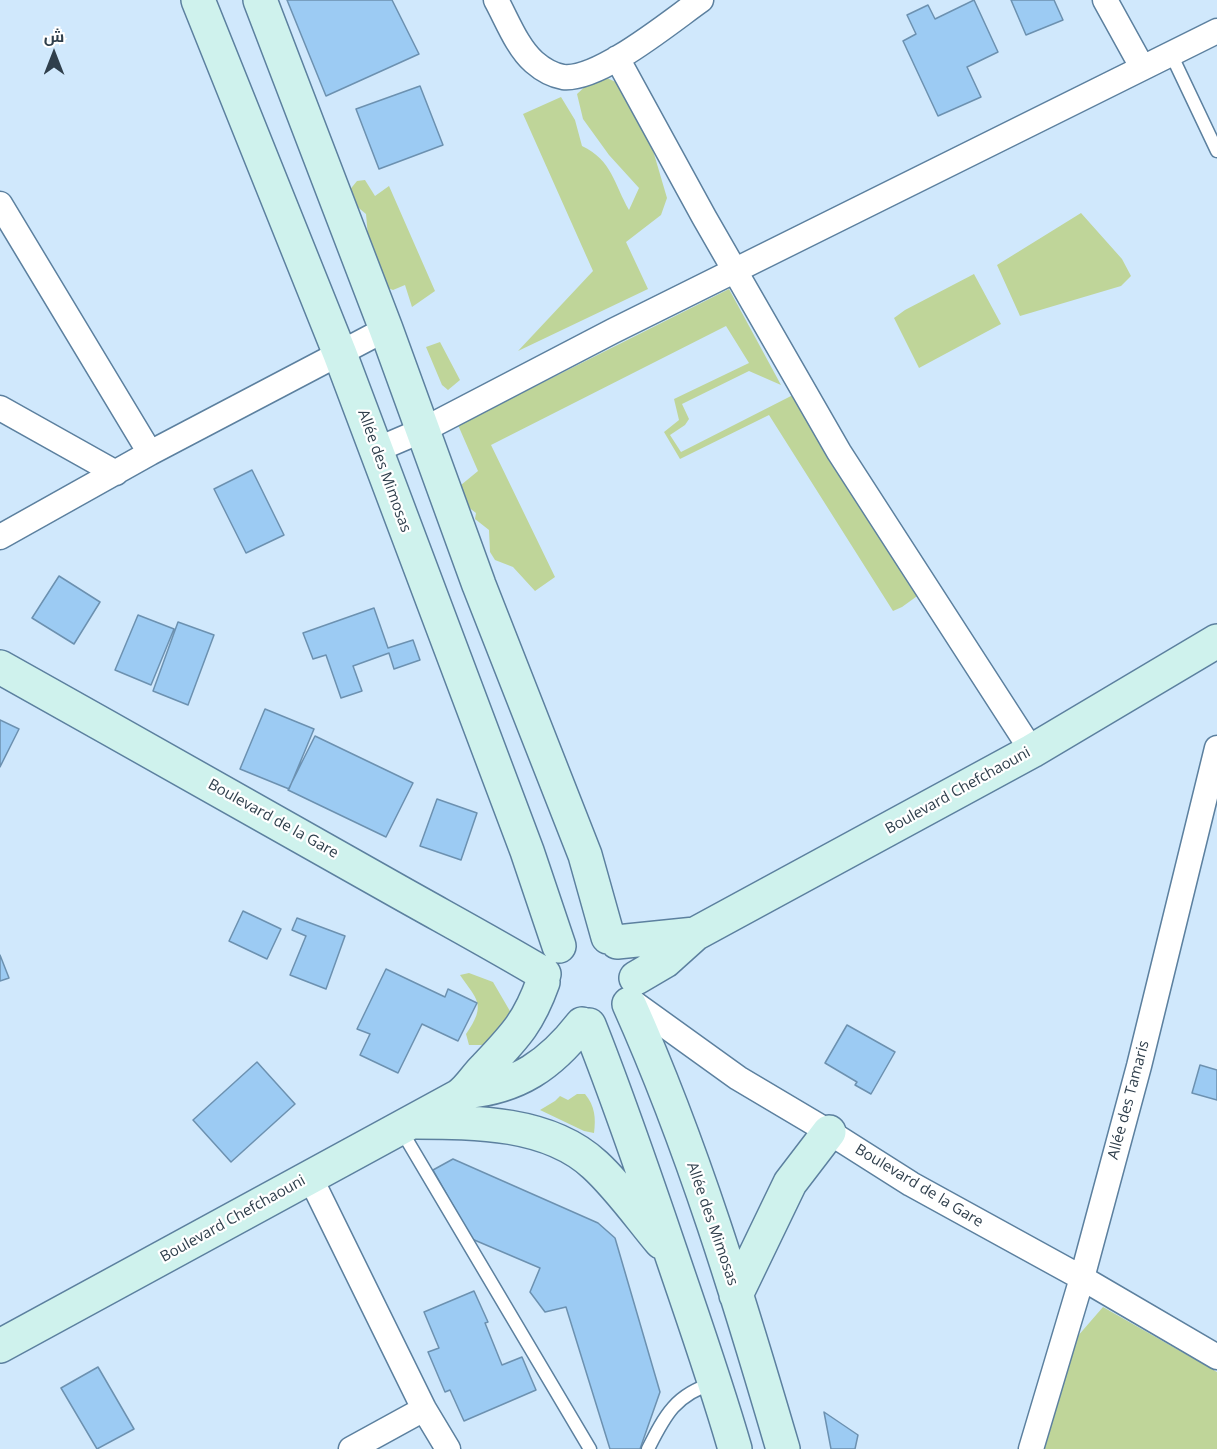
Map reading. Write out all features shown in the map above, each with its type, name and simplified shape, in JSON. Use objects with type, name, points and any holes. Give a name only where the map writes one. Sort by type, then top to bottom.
[{"type":"main road","name":"Allée des Mimosas","points":[[198,0],[340,354],[527,851],[549,967]]},
{"type":"main road","points":[[261,0],[386,329],[479,585],[585,855],[612,940]]},
{"type":"main road","name":"Boulevard Chefchaouni","points":[[632,994],[695,933],[1032,751],[1217,641]]},
{"type":"main road","name":"Boulevard de la Gare","points":[[0,667],[402,894],[484,938],[549,967]]},
{"type":"main road","name":"Boulevard Chefchaouni","points":[[612,940],[695,933]]},
{"type":"main road","points":[[582,934],[595,934],[612,940],[627,952],[630,958],[632,994],[612,1020],[600,1024],[585,1024],[570,1020],[557,1011],[547,998],[549,967],[570,939],[582,934]]},
{"type":"main road","name":"Boulevard Chefchaouni","points":[[0,1346],[407,1126],[465,1092],[520,1030],[537,999],[549,967]]},
{"type":"main road","name":"Allée des Mimosas","points":[[632,994],[736,1295],[783,1449]]},
{"type":"main road","points":[[585,1024],[612,1084],[716,1383],[735,1449]]},
{"type":"main road","name":"Boulevard Chefchaouni","points":[[465,1092],[493,1089],[525,1076],[542,1066],[585,1024]]},
{"type":"main road","points":[[407,1126],[485,1124],[522,1131],[561,1143],[595,1165],[671,1254]]},
{"type":"main road","points":[[736,1295],[790,1183],[829,1132]]},
{"type":"street","points":[[496,0],[526,53],[536,64],[550,73],[564,77],[583,74],[617,58],[701,0]]},
{"type":"street","points":[[1105,0],[1142,67]]},
{"type":"street","points":[[376,450],[423,430],[735,270],[1217,30]]},
{"type":"street","points":[[617,58],[677,170],[860,486],[931,592],[1032,751]]},
{"type":"street","points":[[0,204],[150,453]]},
{"type":"street","points":[[0,537],[150,453],[386,329]]},
{"type":"street","points":[[0,408],[116,473]]},
{"type":"street","name":"Allée des Tamaris","points":[[1031,1449],[1082,1278],[1138,1066],[1217,748]]},
{"type":"street","name":"Boulevard de la Gare","points":[[632,994],[738,1078],[911,1184],[1082,1278],[1217,1357]]},
{"type":"street","points":[[310,1177],[424,1409],[448,1449]]},
{"type":"street","points":[[351,1449],[424,1409]]},
{"type":"lane","points":[[1171,54],[1217,151]]},
{"type":"lane","points":[[407,1126],[590,1449]]},
{"type":"lane","points":[[648,1449],[662,1422],[677,1402],[695,1390],[716,1383]]},
{"type":"green space","points":[[607,78],[620,84],[647,130],[667,198],[661,215],[626,242],[648,289],[518,351],[593,271],[523,114],[561,97],[575,120],[582,146],[600,158],[606,166],[629,210],[639,188],[609,155],[583,119],[577,94],[590,82]]},
{"type":"green space","points":[[365,180],[375,196],[389,186],[435,291],[412,307],[405,285],[393,290],[378,284],[370,259],[366,214],[348,199],[348,192],[357,181]]},
{"type":"green space","points":[[1081,213],[1122,259],[1131,276],[1121,286],[1020,316],[997,265]]},
{"type":"green space","points":[[974,274],[1001,324],[919,368],[894,318]]},
{"type":"green space","points":[[729,289],[781,385],[749,371],[682,404],[689,419],[685,425],[670,435],[681,452],[793,395],[920,594],[902,607],[893,611],[769,415],[680,459],[664,432],[679,420],[674,399],[749,363],[726,326],[491,445],[555,577],[535,591],[513,567],[495,560],[490,552],[489,530],[475,519],[476,513],[463,503],[461,485],[478,471],[458,425]]},
{"type":"green space","points":[[440,342],[460,380],[448,390],[442,385],[426,347]]},
{"type":"green space","points":[[469,973],[493,982],[514,1018],[486,1045],[469,1045],[466,1034],[478,1009],[475,997],[460,975]]},
{"type":"green space","points":[[577,1094],[585,1094],[591,1103],[595,1117],[594,1133],[584,1131],[540,1110],[560,1096],[568,1100]]},
{"type":"green space","points":[[1103,1307],[1217,1372],[1217,1449],[1044,1449],[1077,1337]]},
{"type":"building","points":[[287,0],[392,0],[419,54],[326,96]]},
{"type":"building","points":[[974,0],[998,52],[967,67],[981,97],[938,116],[903,41],[916,34],[907,15],[928,5],[935,19]]},
{"type":"building","points":[[1011,0],[1054,0],[1063,20],[1026,35]]},
{"type":"building","points":[[420,86],[443,145],[379,169],[356,109]]},
{"type":"building","points":[[252,470],[284,535],[246,553],[214,489]]},
{"type":"building","points":[[59,576],[100,602],[74,644],[32,618]]},
{"type":"building","points":[[374,608],[388,648],[413,640],[420,660],[394,669],[389,653],[353,666],[362,691],[341,698],[326,655],[313,659],[303,633]]},
{"type":"building","points":[[138,615],[174,629],[151,685],[115,670]]},
{"type":"building","points":[[178,622],[214,635],[188,705],[153,691]]},
{"type":"building","points":[[265,709],[314,729],[289,789],[240,769]]},
{"type":"building","points":[[0,720],[19,729],[0,767]]},
{"type":"building","points":[[315,736],[413,783],[386,837],[288,790]]},
{"type":"building","points":[[437,799],[477,813],[461,860],[420,846]]},
{"type":"building","points":[[243,911],[281,929],[267,959],[229,941]]},
{"type":"building","points":[[297,918],[345,936],[326,989],[290,975],[306,936],[292,930]]},
{"type":"building","points":[[0,955],[9,978],[0,981]]},
{"type":"building","points":[[386,969],[445,997],[448,989],[477,1003],[458,1041],[422,1024],[398,1073],[360,1055],[370,1034],[357,1029]]},
{"type":"building","points":[[847,1025],[895,1052],[871,1094],[855,1085],[857,1082],[825,1063]]},
{"type":"building","points":[[257,1062],[295,1104],[231,1162],[193,1120]]},
{"type":"building","points":[[1200,1065],[1217,1070],[1217,1100],[1192,1093]]},
{"type":"building","points":[[453,1159],[598,1223],[615,1238],[660,1392],[640,1449],[610,1449],[566,1307],[545,1312],[530,1292],[540,1268],[472,1239],[433,1170]]},
{"type":"building","points":[[474,1291],[488,1322],[485,1323],[502,1365],[522,1357],[536,1390],[464,1421],[450,1390],[445,1392],[428,1352],[439,1348],[424,1312]]},
{"type":"building","points":[[98,1367],[134,1429],[97,1449],[61,1388]]},
{"type":"building","points":[[824,1412],[858,1435],[855,1449],[831,1449]]}]
